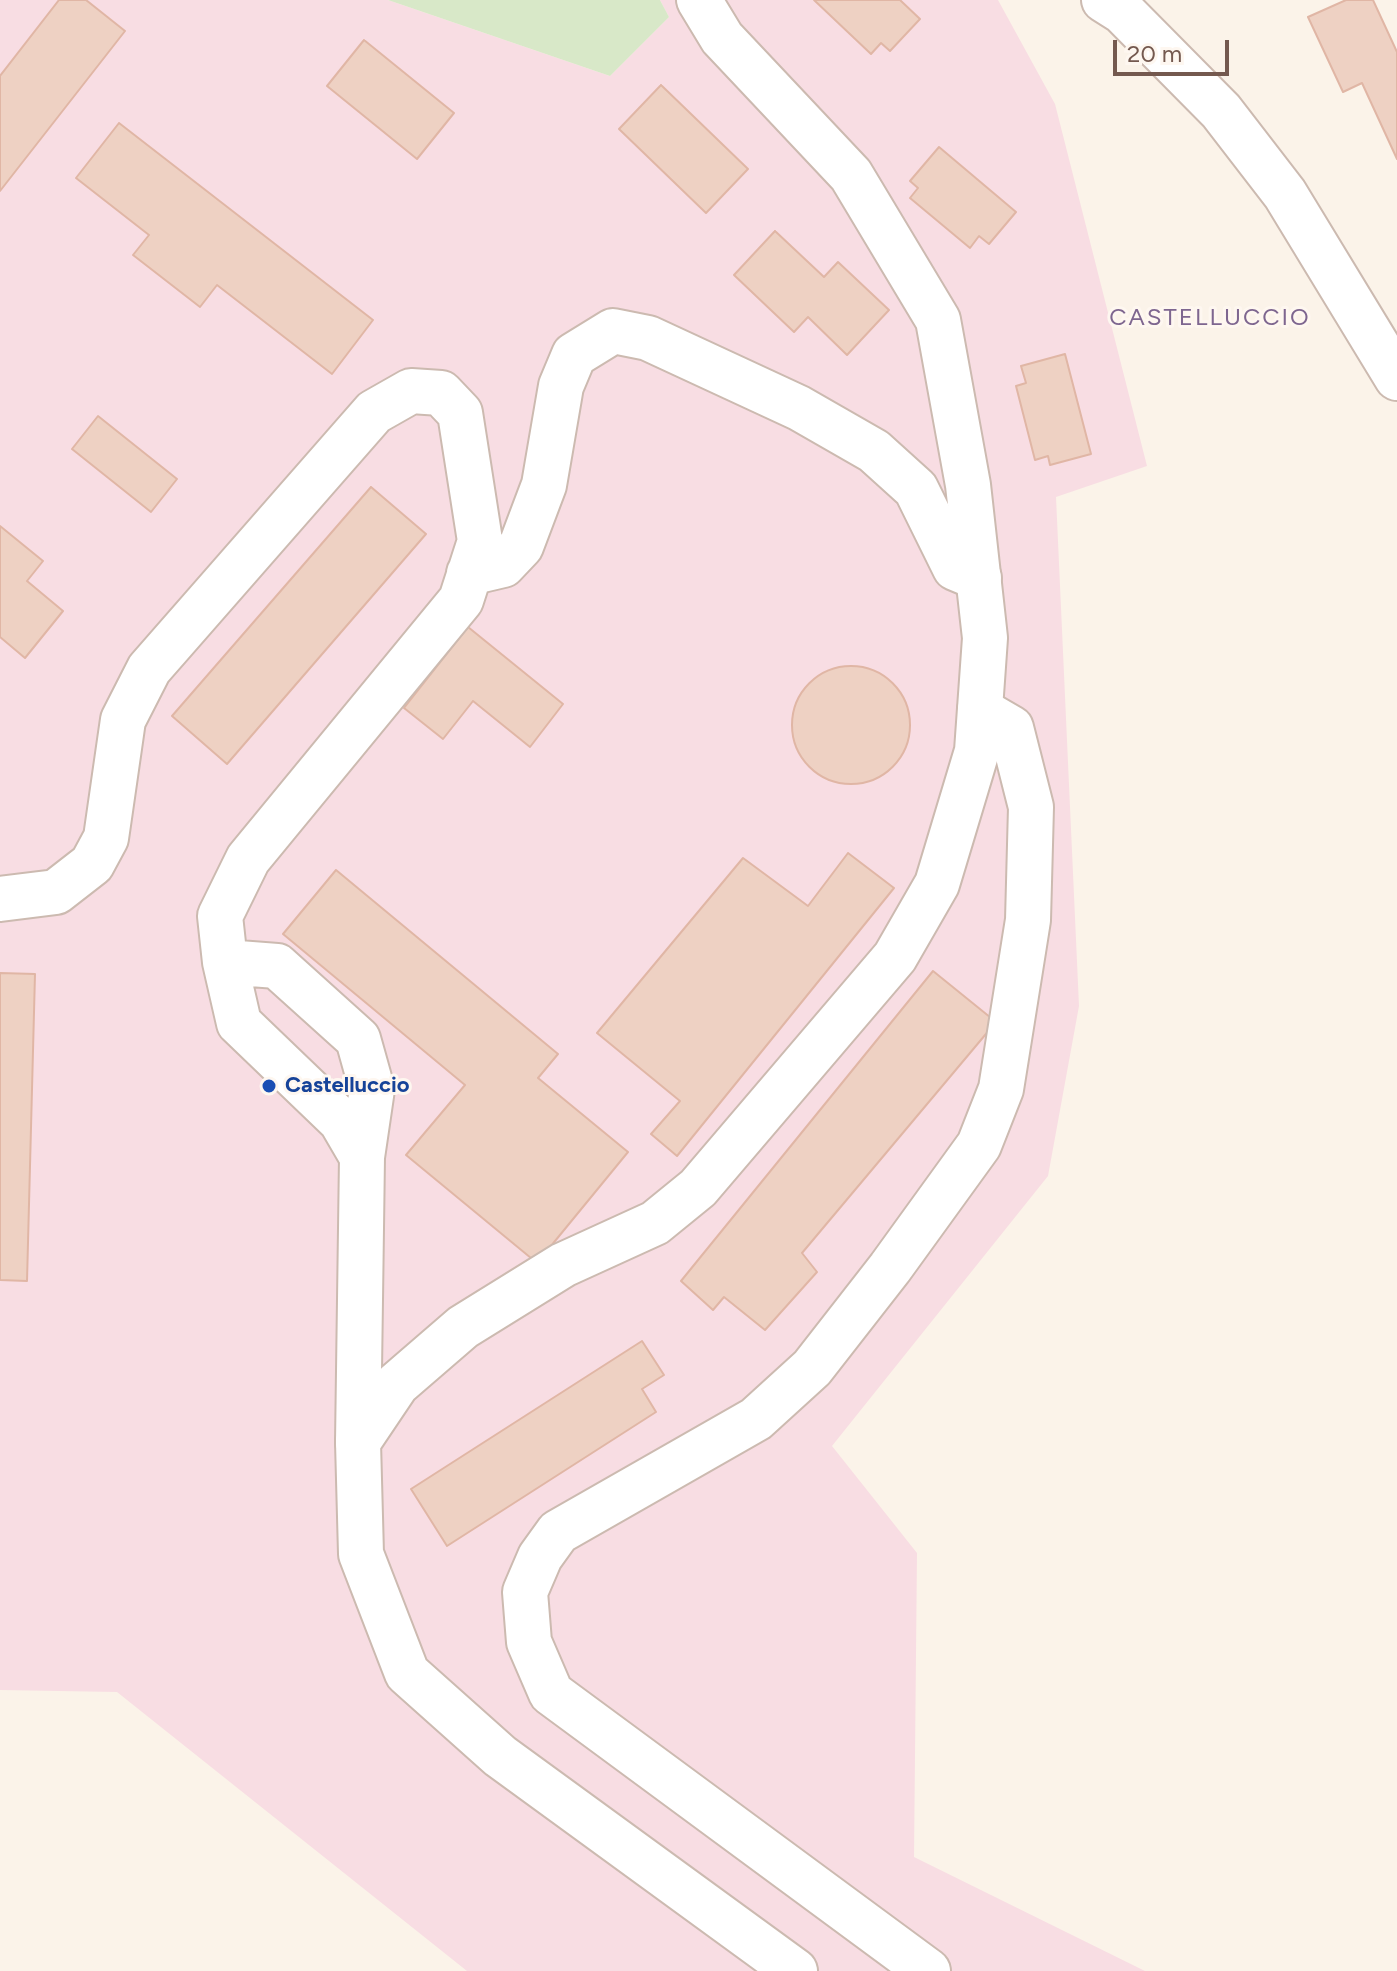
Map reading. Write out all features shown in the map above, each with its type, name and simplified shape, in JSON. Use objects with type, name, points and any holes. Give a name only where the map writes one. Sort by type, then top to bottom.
[{"type":"street","points":[[358,1442],[397,1384],[463,1327],[563,1265],[655,1223],[698,1188],[895,957],[937,884],[977,751],[985,638],[968,485],[938,320],[851,175],[722,38],[699,0]]},
{"type":"street","points":[[1104,0],[1123,12],[1221,111],[1285,194],[1397,378]]},
{"type":"street","points":[[469,573],[503,565],[521,546],[544,485],[561,386],[574,355],[613,331],[648,338],[799,408],[874,451],[916,489],[955,568],[979,578]]},
{"type":"street","points":[[0,899],[56,892],[92,864],[106,838],[123,720],[149,669],[374,412],[411,391],[441,393],[460,413],[480,541],[461,600],[248,859],[220,916],[225,962],[239,1023],[341,1121],[362,1157]]},
{"type":"street","points":[[928,1971],[551,1693],[529,1642],[525,1592],[540,1557],[558,1532],[756,1419],[812,1368],[890,1268],[979,1145],[1001,1089],[1028,920],[1031,807],[1011,728],[980,710]]},
{"type":"street","points":[[225,962],[277,966],[358,1039],[372,1089],[362,1157],[358,1442],[361,1554],[407,1673],[500,1756],[795,1971]]},
{"type":"shaded area","points":[[0,0],[388,0],[610,76],[669,17],[660,0],[998,0],[1055,104],[1147,466],[1056,497],[1079,1006],[1048,1176],[832,1446],[917,1553],[914,1857],[1145,1971],[467,1971],[117,1692],[0,1690]]},
{"type":"green space","points":[[388,0],[660,0],[669,17],[610,76]]},
{"type":"building","points":[[59,0],[86,0],[125,31],[0,191],[0,76]]},
{"type":"building","points":[[814,0],[900,0],[920,19],[890,51],[881,43],[871,54]]},
{"type":"building","points":[[1346,0],[1373,0],[1397,52],[1397,159],[1362,83],[1343,92],[1308,17]]},
{"type":"building","points":[[364,40],[454,113],[417,159],[327,86]]},
{"type":"building","points":[[661,85],[748,169],[706,213],[619,129]]},
{"type":"building","points":[[119,123],[373,320],[332,374],[217,285],[200,307],[133,255],[149,235],[76,178]]},
{"type":"building","points":[[939,147],[1016,212],[989,244],[979,236],[970,248],[910,198],[918,188],[910,181]]},
{"type":"building","points":[[775,231],[824,277],[838,262],[889,310],[847,355],[808,317],[794,332],[734,275]]},
{"type":"building","points":[[1065,354],[1091,454],[1050,465],[1048,456],[1035,460],[1016,386],[1026,383],[1021,366]]},
{"type":"building","points":[[98,416],[177,479],[151,512],[72,449]]},
{"type":"building","points":[[371,487],[426,534],[227,764],[172,716]]},
{"type":"building","points":[[0,526],[43,561],[27,581],[63,611],[25,658],[0,637]]},
{"type":"building","points":[[468,627],[563,704],[530,747],[473,701],[443,739],[404,708]]},
{"type":"building","points":[[851,666],[874,671],[893,683],[905,702],[910,725],[905,748],[893,767],[874,779],[851,784],[828,779],[809,767],[797,748],[792,725],[797,702],[809,683],[828,671]]},
{"type":"building","points":[[848,853],[894,888],[677,1156],[651,1134],[680,1101],[597,1033],[743,858],[808,906]]},
{"type":"building","points":[[336,870],[558,1054],[538,1078],[628,1152],[537,1263],[406,1155],[465,1085],[283,934]]},
{"type":"building","points":[[933,971],[996,1022],[802,1253],[817,1272],[765,1330],[724,1297],[713,1310],[681,1281]]},
{"type":"building","points":[[0,973],[35,974],[27,1281],[0,1280]]},
{"type":"building","points":[[642,1341],[664,1375],[642,1389],[656,1412],[447,1546],[411,1489]]},
{"type":"place","name":"Castelluccio","points":[[269,1086]]},
{"type":"district","name":"CASTELLUCCIO","points":[[1210,318]]}]
